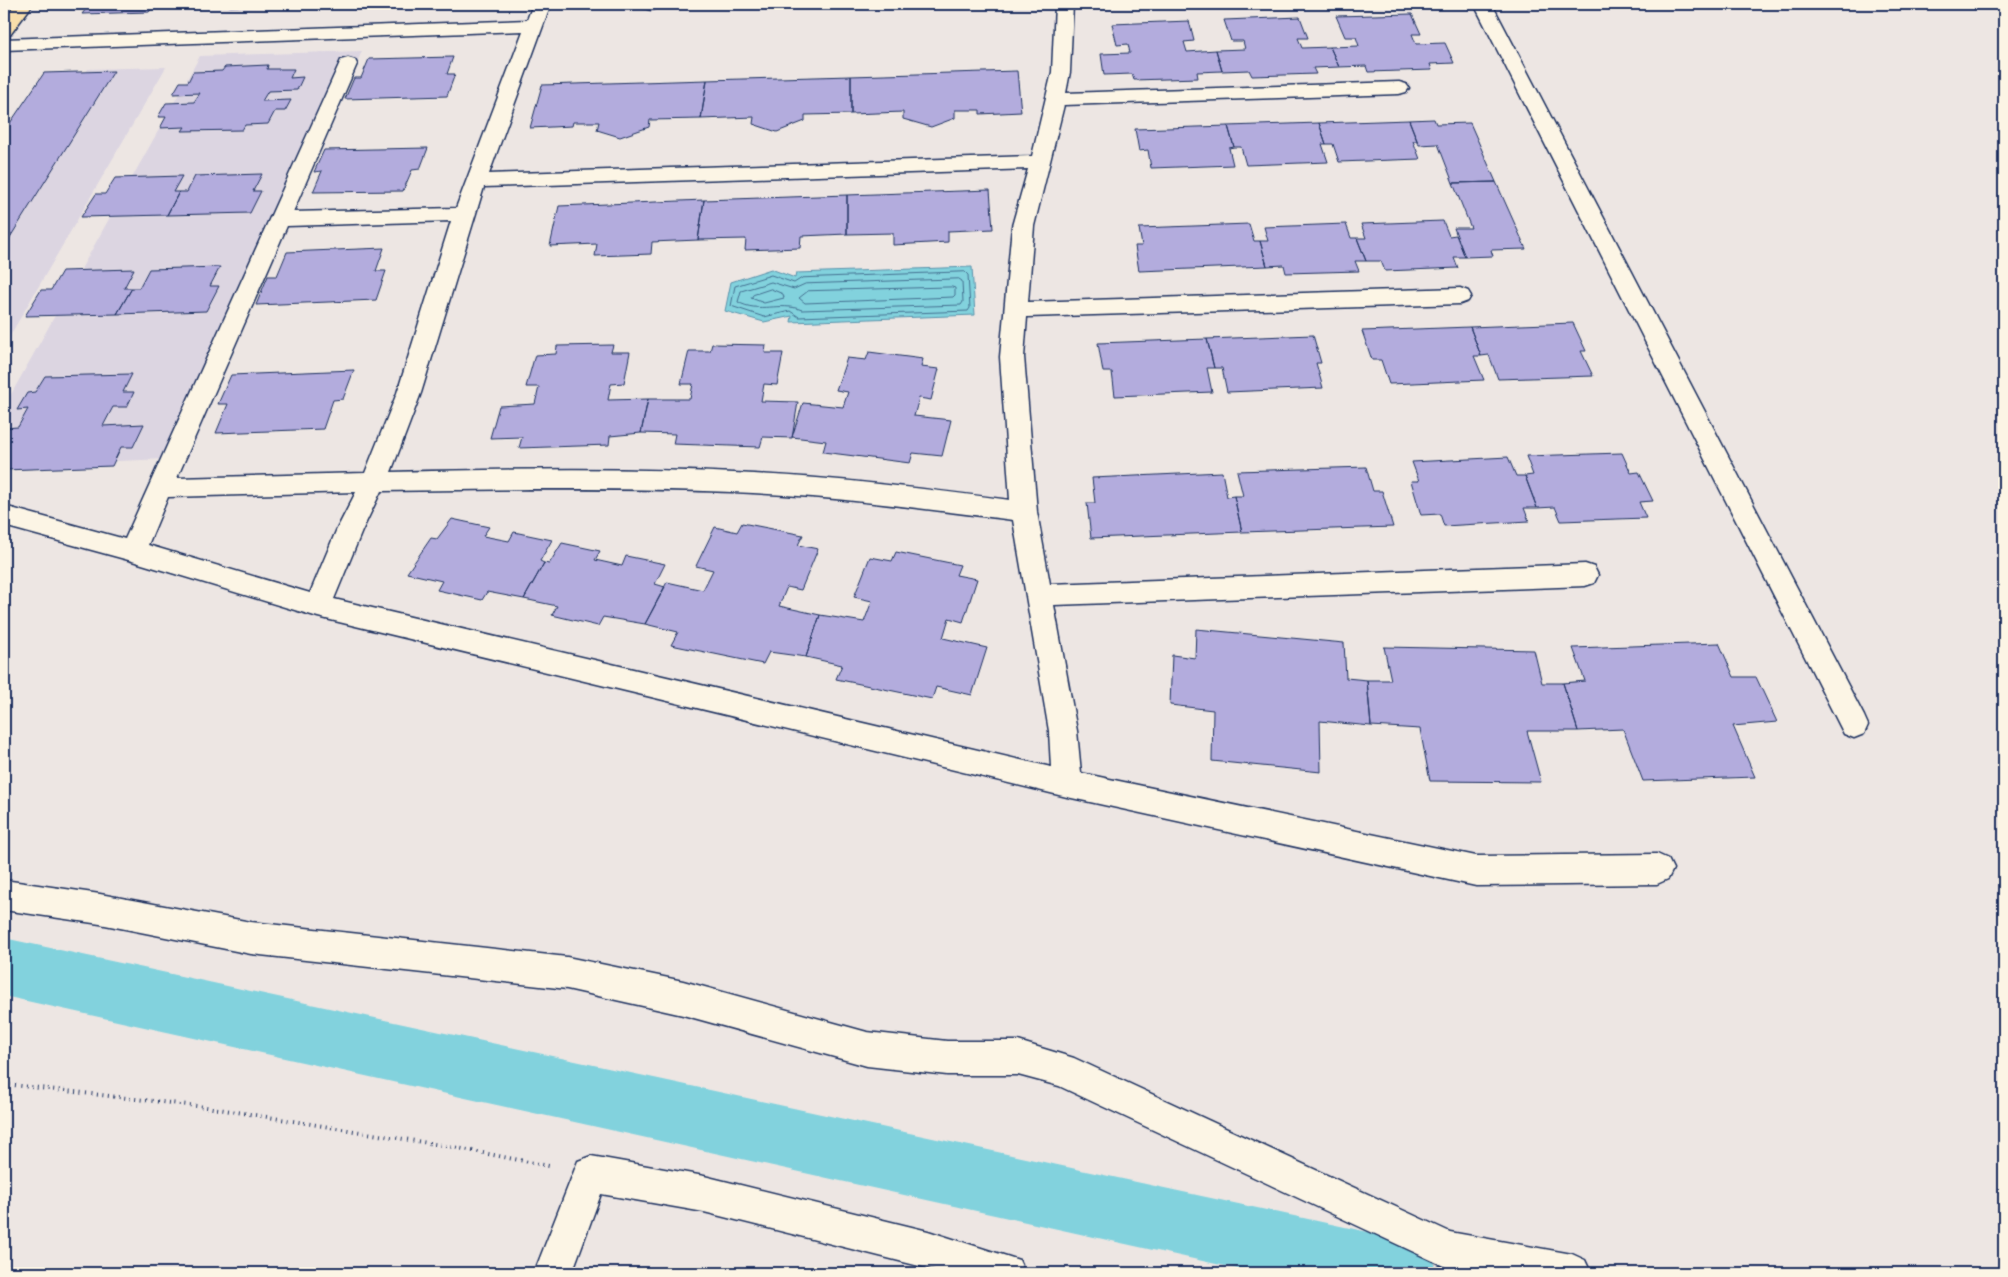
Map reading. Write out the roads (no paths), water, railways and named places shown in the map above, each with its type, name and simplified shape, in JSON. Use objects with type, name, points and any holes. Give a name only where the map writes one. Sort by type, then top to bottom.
[{"type":"main road","points":[[4,31],[24,4]]},
{"type":"street","points":[[318,606],[349,531],[384,462],[409,393],[464,214],[542,4]]},
{"type":"street","points":[[1064,4],[1061,72],[1056,99],[1023,226],[1012,357],[1024,512],[1063,732],[1067,784]]},
{"type":"street","points":[[1483,4],[1854,725]]},
{"type":"street","points":[[4,44],[534,25]]},
{"type":"street","points":[[132,551],[348,64]]},
{"type":"street","points":[[1056,99],[1399,88]]},
{"type":"street","points":[[476,181],[1040,162]]},
{"type":"street","points":[[279,219],[464,214]]},
{"type":"street","points":[[1016,310],[1460,296]]},
{"type":"street","points":[[160,488],[527,479],[752,484],[856,490],[1024,512]]},
{"type":"street","points":[[4,516],[132,551],[318,606],[1067,784],[1476,871],[1657,869]]},
{"type":"street","points":[[1038,595],[1585,575]]},
{"type":"street","points":[[4,895],[100,909],[251,938],[568,973],[683,998],[867,1049],[947,1058],[1018,1058],[1062,1070],[1448,1250],[1572,1273]]},
{"type":"street","points":[[553,1273],[591,1174],[704,1194],[928,1249],[1006,1273]]},
{"type":"water","points":[[972,267],[975,315],[791,322],[792,316],[764,322],[725,311],[731,282],[771,269],[795,278],[796,273]]},
{"type":"waterway","points":[[4,967],[1405,1273]]}]
